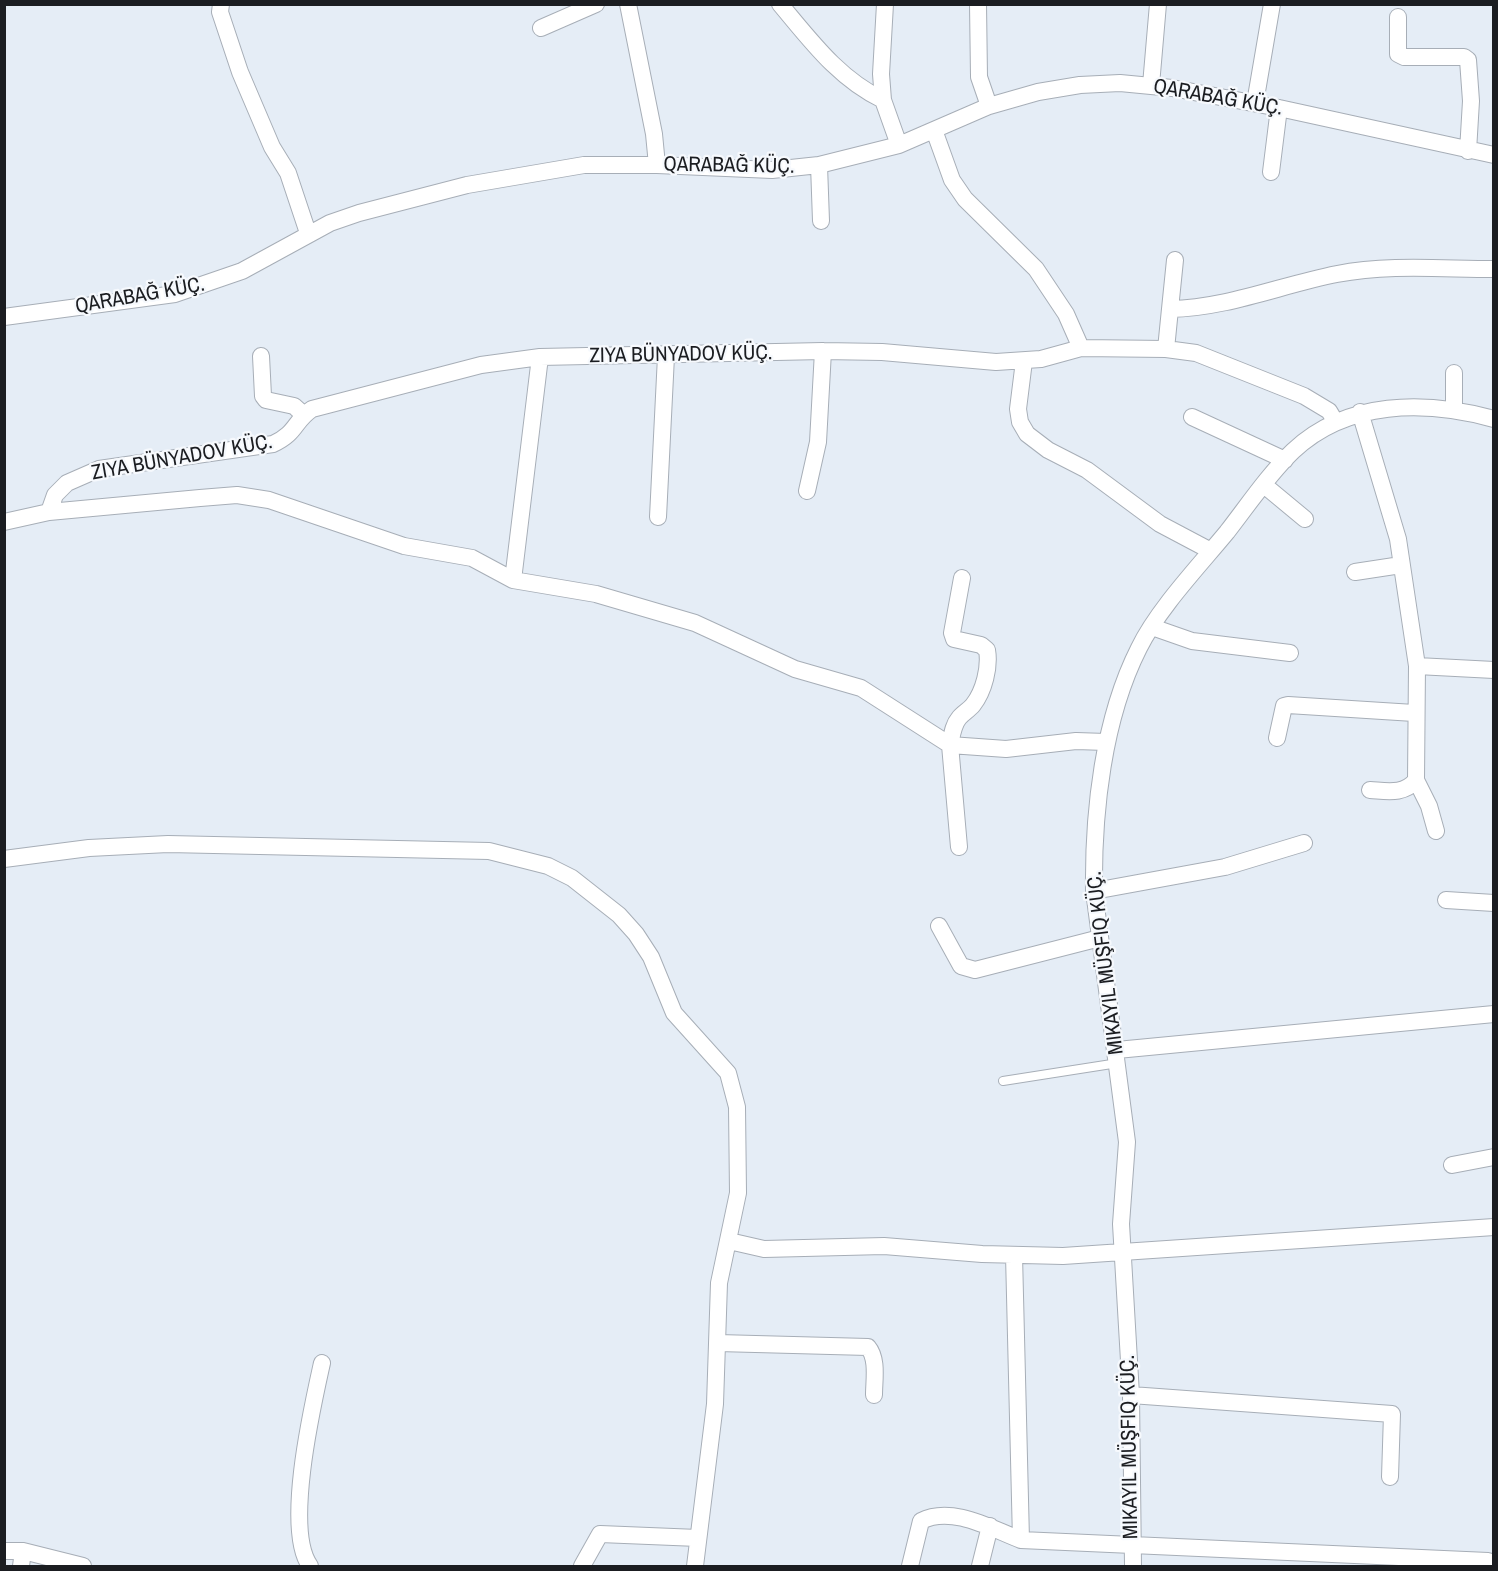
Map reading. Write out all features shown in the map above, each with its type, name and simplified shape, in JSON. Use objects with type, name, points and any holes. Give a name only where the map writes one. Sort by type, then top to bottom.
[{"type":"street","points":[[221,4],[220,12],[240,72],[272,147],[288,173],[308,233]]},
{"type":"street","points":[[541,28],[596,4]]},
{"type":"street","points":[[628,4],[654,134],[657,165]]},
{"type":"street","points":[[780,4],[844,76],[861,90],[883,100]]},
{"type":"street","points":[[885,4],[881,74],[883,100],[899,145]]},
{"type":"street","points":[[978,4],[979,77],[989,106]]},
{"type":"street","points":[[1151,85],[1158,4]]},
{"type":"street","points":[[1254,103],[1272,4]]},
{"type":"street","points":[[1398,17],[1398,54],[1404,57],[1464,57],[1468,60],[1471,101],[1468,151]]},
{"type":"street","name":"QARABAĞ KÜÇ.","points":[[4,317],[175,294],[214,283],[242,271],[308,233],[359,213],[516,175],[584,165],[657,165],[740,170],[819,165],[899,145],[989,106],[1038,92],[1080,84],[1151,85],[1279,108],[1494,155]]},
{"type":"street","points":[[1271,172],[1279,108]]},
{"type":"street","points":[[934,130],[952,180],[965,199],[1036,269],[1066,314],[1081,348]]},
{"type":"street","points":[[819,165],[821,221]]},
{"type":"street","points":[[1166,349],[1174,260]]},
{"type":"street","points":[[1170,309],[1214,305],[1340,274],[1378,270],[1494,269]]},
{"type":"street","name":"ZIYA BÜNYADOV KÜÇ.","points":[[49,512],[55,495],[67,483],[99,469],[273,444],[288,437],[304,415],[312,409],[481,365],[540,357],[666,356],[734,351],[784,354],[823,351],[882,352],[996,362],[1024,361],[1081,348],[1166,349],[1196,353],[1304,396],[1329,411],[1335,421]]},
{"type":"street","points":[[807,491],[818,442],[823,351]]},
{"type":"street","points":[[261,356],[263,396],[266,400],[294,406],[304,415]]},
{"type":"street","points":[[658,517],[666,356]]},
{"type":"street","points":[[513,580],[540,357]]},
{"type":"street","points":[[1024,361],[1018,409],[1020,422],[1027,434],[1048,450],[1087,470],[1160,524],[1211,551]]},
{"type":"street","points":[[1454,373],[1454,411]]},
{"type":"street","points":[[1132,1566],[1131,1395],[1121,1198],[1127,1142],[1118,1057],[1094,891],[1095,844],[1107,742],[1133,661],[1152,627],[1284,460],[1300,445],[1335,421],[1360,412],[1402,408],[1454,411],[1494,418]]},
{"type":"street","points":[[1360,412],[1394,519],[1417,666],[1414,713],[1416,780],[1429,806],[1436,831]]},
{"type":"street","points":[[1192,417],[1284,460]]},
{"type":"street","points":[[1264,485],[1305,519]]},
{"type":"street","points":[[4,522],[49,512],[237,495],[269,500],[404,546],[471,558],[513,580],[596,594],[695,623],[795,669],[861,688],[950,745],[1006,748],[1076,741],[1107,742]]},
{"type":"street","points":[[1355,572],[1401,565]]},
{"type":"street","points":[[959,847],[950,745],[953,729],[959,717],[973,705],[984,685],[988,657],[987,650],[981,645],[954,639],[952,633],[962,578]]},
{"type":"street","points":[[1152,627],[1192,641],[1290,653]]},
{"type":"street","points":[[1417,666],[1494,670]]},
{"type":"street","points":[[1276,738],[1280,713],[1284,706],[1288,705],[1414,713]]},
{"type":"street","points":[[1370,790],[1395,792],[1409,788],[1416,780]]},
{"type":"street","points":[[1094,891],[1225,867],[1304,843]]},
{"type":"street","points":[[4,859],[88,849],[168,844],[489,850],[519,856],[572,878],[619,915],[636,934],[651,957],[674,1013],[728,1073],[737,1107],[738,1184],[729,1241],[719,1283],[715,1404],[694,1566]]},
{"type":"street","points":[[1446,900],[1494,903]]},
{"type":"street","points":[[939,926],[961,966],[975,970],[1100,938]]},
{"type":"street","points":[[1118,1057],[1494,1014]]},
{"type":"street","points":[[1452,1165],[1494,1157]]},
{"type":"street","points":[[729,1241],[764,1249],[865,1246],[1063,1256],[1494,1227]]},
{"type":"street","points":[[1014,1254],[1021,1540]]},
{"type":"street","points":[[718,1343],[868,1347],[872,1352],[875,1366],[874,1395]]},
{"type":"street","points":[[310,1566],[304,1558],[298,1532],[308,1432],[322,1364]]},
{"type":"street","points":[[1131,1395],[1392,1414],[1390,1477]]},
{"type":"street","points":[[910,1566],[921,1521],[941,1515],[990,1526],[1021,1540],[1131,1544],[1385,1562],[1488,1561]]},
{"type":"street","points":[[980,1566],[990,1526]]},
{"type":"street","points":[[582,1566],[600,1534],[698,1538]]},
{"type":"street","points":[[4,1551],[22,1559],[83,1566]]},
{"type":"lane","points":[[1003,1081],[1118,1057]]}]
